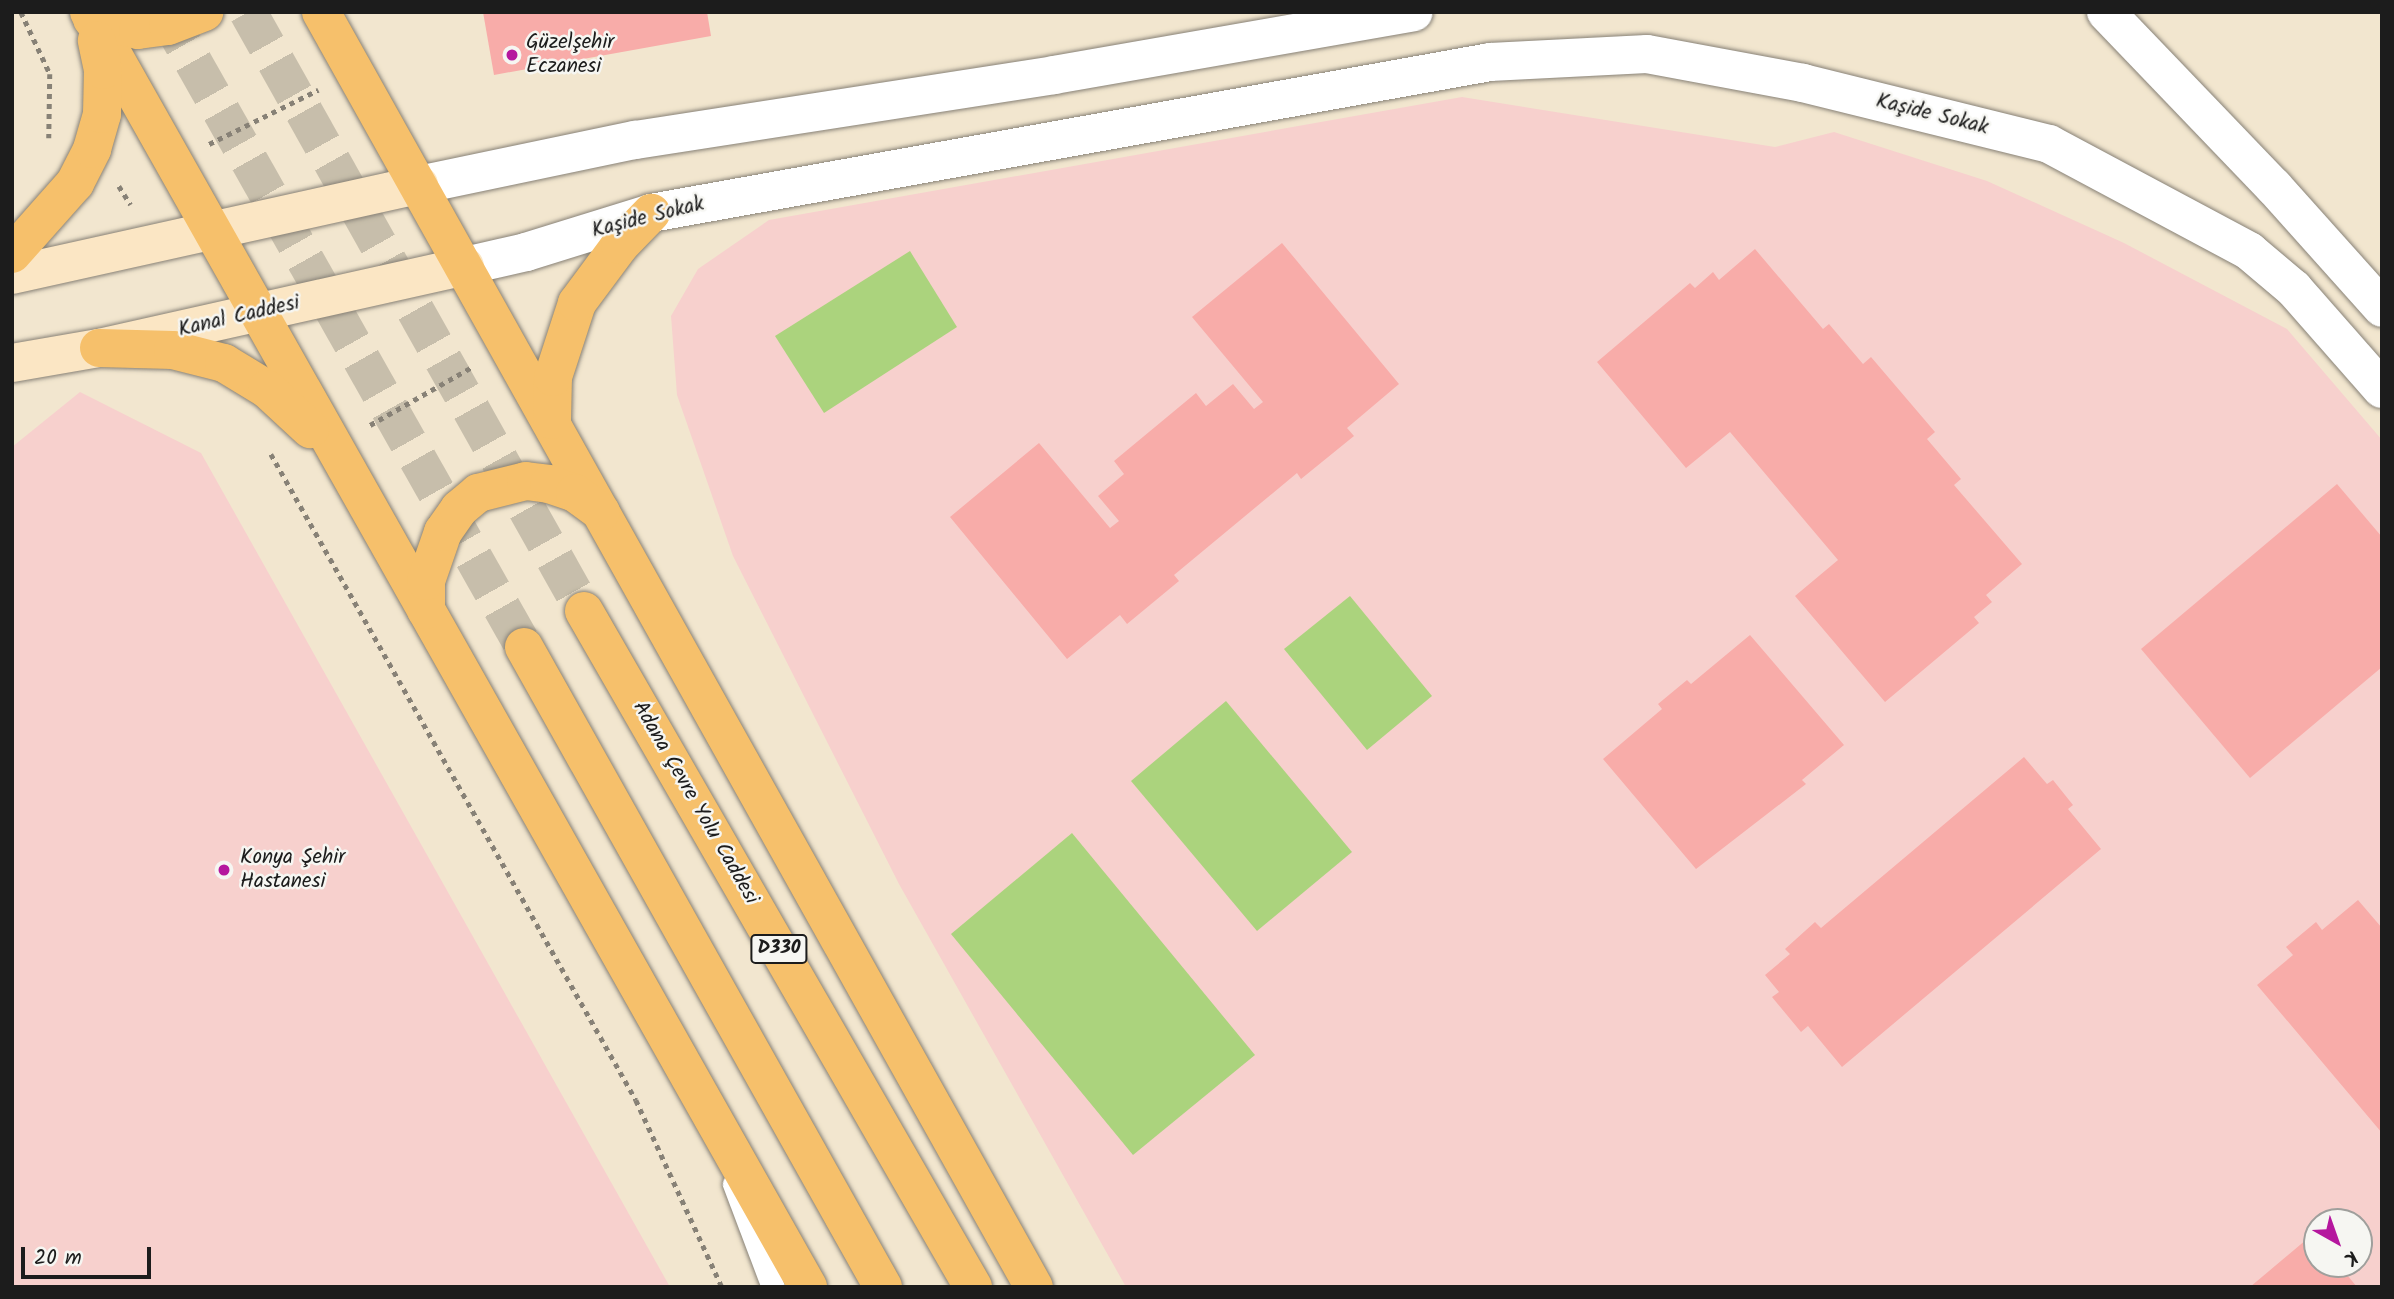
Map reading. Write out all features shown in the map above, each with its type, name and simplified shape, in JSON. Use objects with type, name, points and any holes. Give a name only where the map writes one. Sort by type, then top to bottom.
[{"type":"highway","points":[[91,16],[138,30],[168,26],[204,12]]},
{"type":"highway","points":[[321,12],[552,420],[1034,1287]]},
{"type":"highway","points":[[12,254],[47,219],[84,166],[102,114],[103,71],[91,16]]},
{"type":"highway","points":[[91,16],[335,454],[426,610],[709,1116],[808,1287]]},
{"type":"highway","points":[[552,420],[553,377],[577,303],[620,245],[651,213]]},
{"type":"highway","points":[[99,348],[173,350],[224,363],[283,402],[335,454]]},
{"type":"highway","points":[[426,610],[426,581],[443,531],[459,509],[478,494],[526,481],[549,484],[575,493],[603,513]]},
{"type":"highway","name":"Adana Çevre Yolu Caddesi","points":[[584,611],[973,1287]]},
{"type":"highway","points":[[524,647],[883,1287]]},
{"type":"main road","points":[[12,275],[419,185]]},
{"type":"main road","name":"Kanal Caddesi","points":[[12,363],[99,348],[465,266]]},
{"type":"street","points":[[419,185],[635,140],[1054,75],[1414,12]]},
{"type":"street","points":[[2106,12],[2274,187],[2382,308]]},
{"type":"street","name":"Kaşide Sokak","points":[[465,266],[526,252],[651,213],[1490,62],[1647,54],[1803,83],[2049,144],[2249,251],[2294,289],[2382,389]]},
{"type":"lane","points":[[709,1116],[773,1287]]},
{"type":"path","points":[[21,12],[50,74],[48,145],[120,187],[153,244]]},
{"type":"path","points":[[120,187],[354,72]]},
{"type":"path","points":[[283,474],[335,454],[510,345]]},
{"type":"path","points":[[270,452],[636,1100],[722,1287]]},
{"type":"shaded area","points":[[1462,97],[1775,147],[1834,132],[1987,181],[2124,243],[2287,329],[2382,440],[2382,1287],[1126,1287],[899,884],[733,556],[677,395],[671,316],[698,269],[769,220]]},
{"type":"shaded area","name":"Konya Şehir Hastanesi","points":[[80,392],[201,453],[670,1287],[12,1287],[12,447]]},
{"type":"green space","points":[[910,251],[957,327],[824,413],[775,336]]},
{"type":"green space","points":[[1350,596],[1432,696],[1367,750],[1284,649]]},
{"type":"green space","points":[[1226,701],[1352,852],[1257,931],[1131,781]]},
{"type":"green space","points":[[1072,833],[1255,1055],[1133,1155],[951,934]]},
{"type":"building","points":[[483,12],[707,12],[711,36],[494,75]]},
{"type":"building","points":[[1282,243],[1399,384],[1347,428],[1354,436],[1301,479],[1297,473],[1174,575],[1179,581],[1127,624],[1120,615],[1067,659],[950,517],[1039,443],[1110,528],[1119,521],[1098,496],[1124,474],[1114,461],[1196,393],[1206,406],[1233,384],[1254,409],[1263,402],[1192,317]]},
{"type":"building","points":[[1755,249],[1823,329],[1829,324],[1863,364],[1871,357],[1935,432],[1927,439],[1961,479],[1954,485],[2022,564],[1986,595],[1992,602],[1974,617],[1979,623],[1885,702],[1795,596],[1838,560],[1730,432],[1686,468],[1597,362],[1690,283],[1695,288],[1713,272],[1719,280]]},
{"type":"building","points":[[2337,484],[2382,537],[2382,667],[2250,778],[2141,649]]},
{"type":"building","points":[[1750,635],[1844,745],[1802,780],[1806,784],[1696,869],[1603,759],[1662,709],[1658,704],[1687,680],[1691,684]]},
{"type":"building","points":[[2024,757],[2047,784],[2053,780],[2073,805],[2068,809],[2101,849],[1842,1067],[1808,1026],[1801,1032],[1772,997],[1779,992],[1765,975],[1790,954],[1785,949],[1815,922],[1821,928]]},
{"type":"building","points":[[2358,900],[2382,928],[2382,1133],[2257,985],[2293,955],[2286,947],[2316,922],[2322,930]]},
{"type":"building","points":[[2303,1242],[2303,1278],[2350,1278],[2357,1287],[2250,1287]]},
{"type":"tunnel","points":[[165,12],[524,647]]},
{"type":"tunnel","points":[[248,12],[584,611]]},
{"type":"place","name":"Güzelşehir Eczanesi","points":[[512,55]]},
{"type":"place","name":"Konya Şehir Hastanesi","points":[[224,870]]}]
